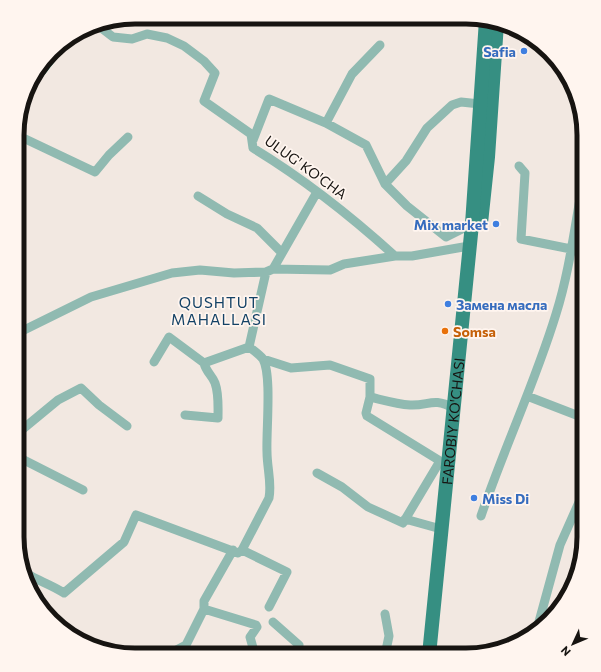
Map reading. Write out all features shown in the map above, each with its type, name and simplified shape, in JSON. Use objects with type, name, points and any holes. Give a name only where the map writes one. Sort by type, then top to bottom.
[{"type":"main road","name":"FAROBIY KO'CHASI","points":[[430,648],[441,529],[444,463],[453,408],[472,224],[486,26]]},
{"type":"main road","name":"FAROBIY KO'CHASI","points":[[438,648],[488,157],[497,28]]},
{"type":"street","name":"ULUG' KO'CHA","points":[[103,29],[113,37],[132,39],[147,34],[167,38],[184,46],[204,61],[215,73],[204,101],[251,134],[253,148],[282,166],[358,223],[395,256]]},
{"type":"street","points":[[326,122],[352,74],[380,45]]},
{"type":"street","points":[[253,140],[268,100],[326,122],[366,145],[385,184],[407,206],[446,237],[472,224]]},
{"type":"street","points":[[385,184],[406,161],[427,128],[452,106],[461,102],[480,104]]},
{"type":"street","points":[[24,138],[95,172],[109,154],[128,137]]},
{"type":"street","points":[[520,166],[525,173],[521,240],[577,251]]},
{"type":"street","points":[[249,347],[269,270],[282,253],[317,192]]},
{"type":"street","points":[[198,196],[227,214],[258,228],[282,253]]},
{"type":"street","points":[[481,516],[527,396],[556,313],[577,216]]},
{"type":"street","points":[[24,330],[91,298],[172,273],[200,270],[234,273],[269,270],[330,270],[344,264],[395,256],[412,256],[469,246]]},
{"type":"street","points":[[154,362],[169,337],[204,363],[206,371],[215,382],[218,400],[218,418],[185,415]]},
{"type":"street","points":[[249,347],[263,359],[291,368],[330,365],[370,379],[370,397],[366,413],[367,416],[444,463],[403,523],[368,507],[342,487],[316,473]]},
{"type":"street","points":[[204,363],[249,347]]},
{"type":"street","points":[[32,577],[36,580],[45,582],[64,593],[124,542],[136,515],[238,553],[242,550],[269,498],[271,489],[266,453],[268,416],[266,374],[263,359]]},
{"type":"street","points":[[24,427],[58,400],[81,388],[99,405],[127,426]]},
{"type":"street","points":[[527,396],[577,415]]},
{"type":"street","points":[[370,397],[411,405],[430,401],[442,402],[453,408]]},
{"type":"street","points":[[24,460],[83,490]]},
{"type":"street","points":[[540,620],[560,545],[577,507]]},
{"type":"street","points":[[405,519],[441,529]]},
{"type":"street","points":[[180,648],[186,645],[204,609],[204,600],[232,550]]},
{"type":"street","points":[[242,550],[287,572],[269,607]]},
{"type":"street","points":[[204,609],[256,625],[257,627],[250,637],[253,648]]},
{"type":"street","points":[[385,614],[389,636],[386,648]]},
{"type":"street","points":[[273,622],[299,645],[298,648]]},
{"type":"place","name":"Safia","points":[[524,51]]},
{"type":"place","name":"Mix market","points":[[496,224]]},
{"type":"place","name":"Замена масла","points":[[448,304]]},
{"type":"place","name":"Somsa","points":[[445,331]]},
{"type":"place","name":"Miss Di","points":[[474,498]]},
{"type":"district","name":"QUSHTUT MAHALLASI","points":[[219,310]]}]
